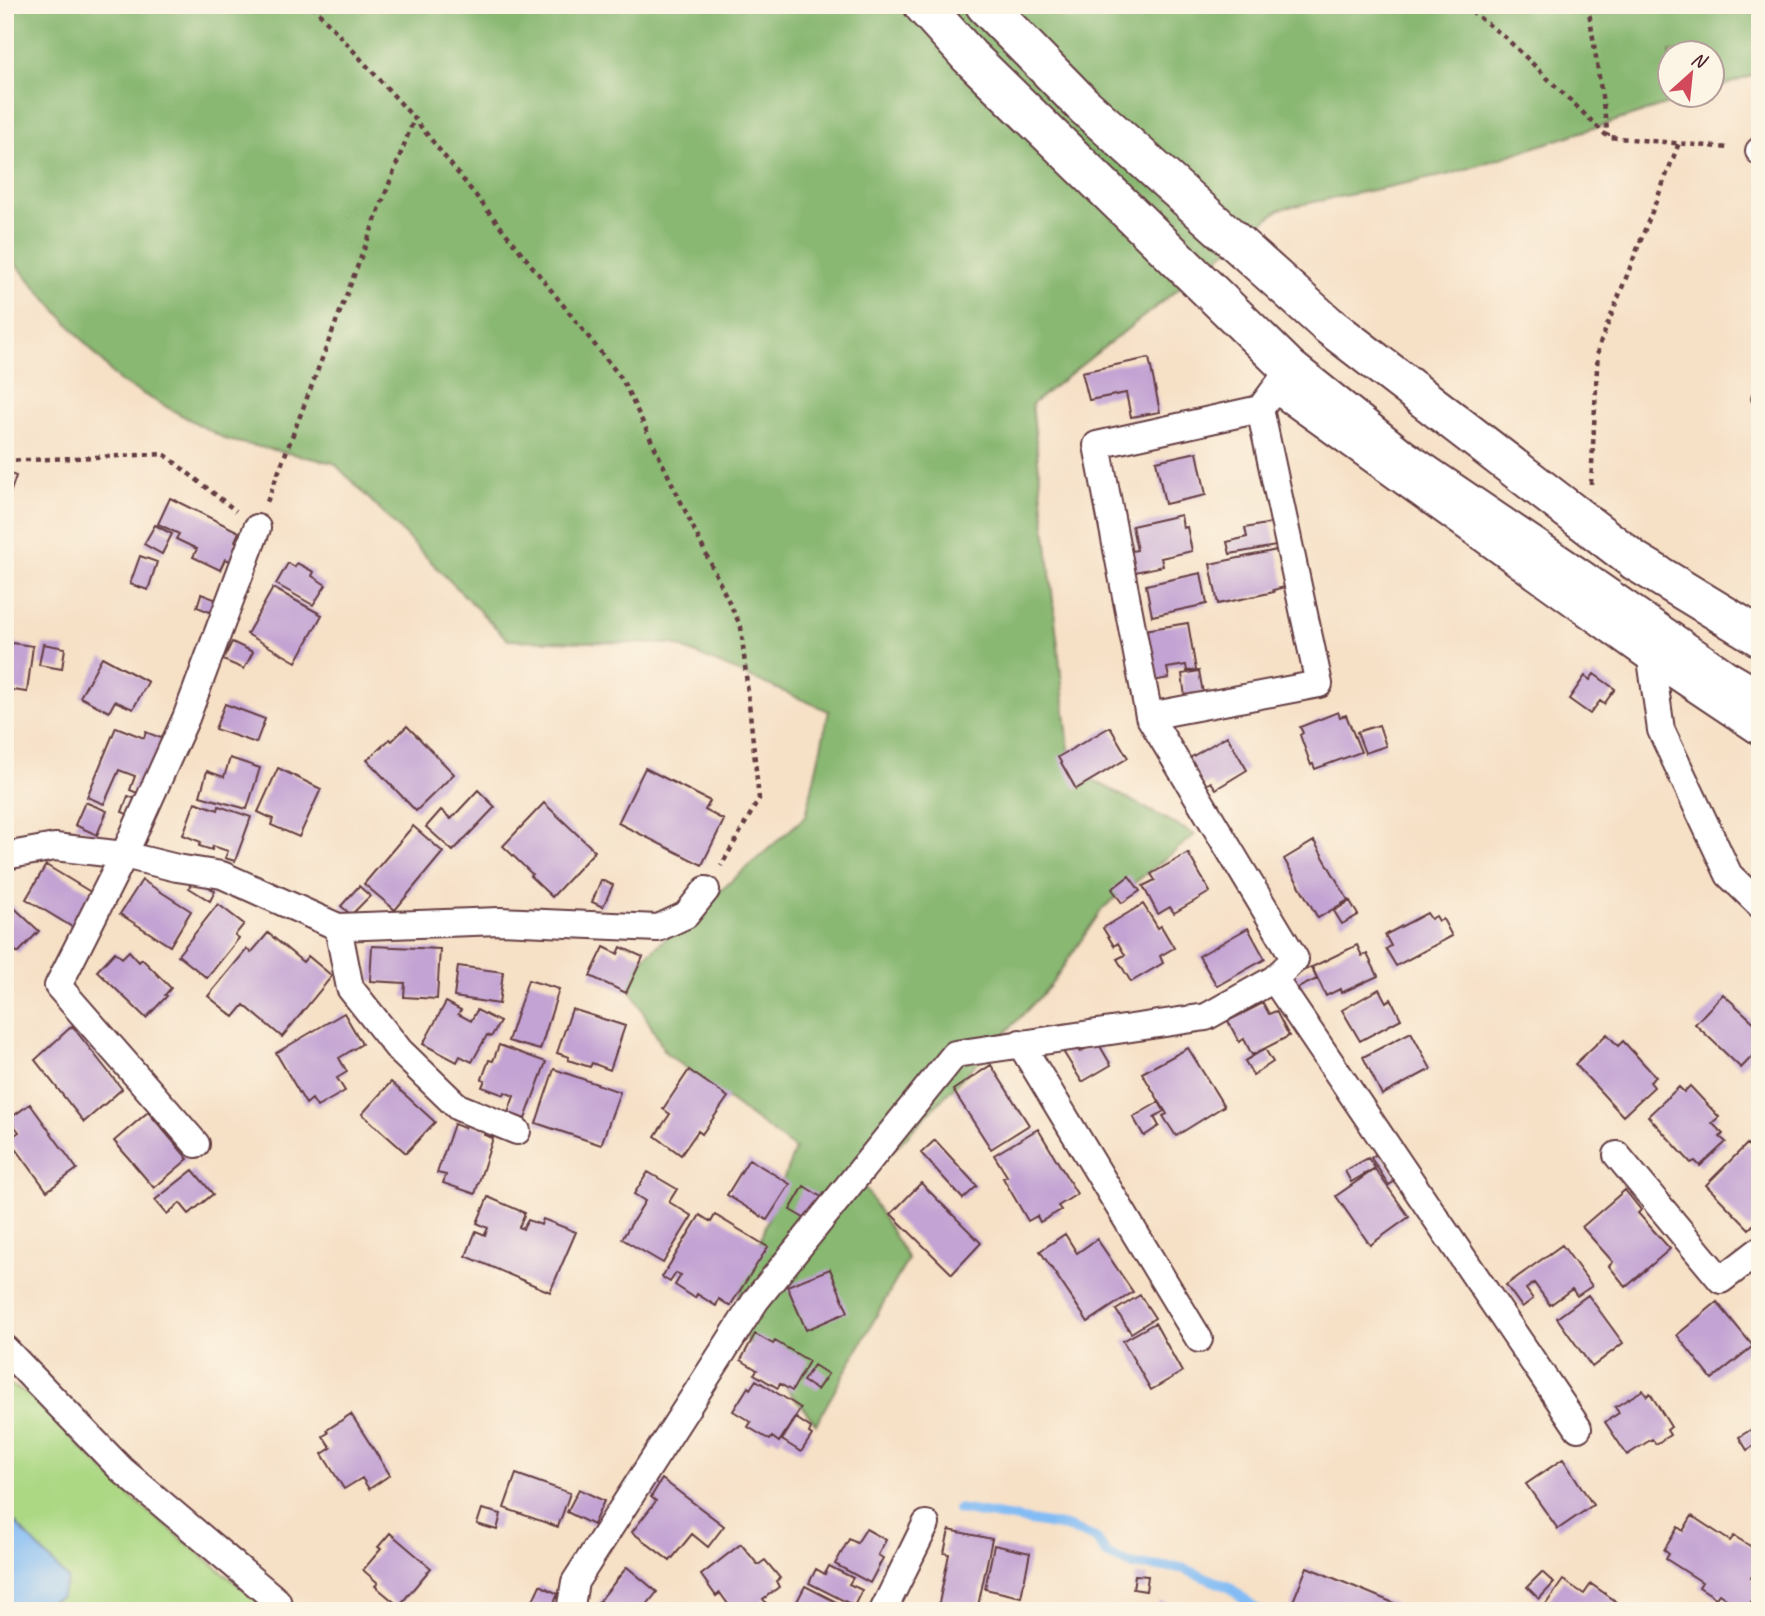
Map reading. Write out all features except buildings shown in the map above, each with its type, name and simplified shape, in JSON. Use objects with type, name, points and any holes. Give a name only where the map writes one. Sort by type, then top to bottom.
[{"type":"street","points":[[923,5],[1275,389],[1651,659],[1760,732]]},
{"type":"street","points":[[985,5],[1082,104],[1328,325],[1635,561],[1760,637]]},
{"type":"street","points":[[1149,716],[1319,684],[1275,389]]},
{"type":"street","points":[[570,1611],[575,1582],[756,1300],[955,1054],[1206,1017],[1274,979],[1295,959],[1149,716],[1097,445],[1275,389],[1401,458],[1724,680],[1760,700]]},
{"type":"street","points":[[196,1144],[58,986],[124,855],[186,718],[257,528]]},
{"type":"street","points":[[1651,659],[1661,730],[1729,875],[1760,905]]},
{"type":"street","points":[[5,856],[55,847],[124,855],[177,868],[222,874],[338,928],[499,921],[658,928],[686,915],[706,890]]},
{"type":"street","points":[[338,928],[350,988],[400,1051],[458,1107],[517,1131]]},
{"type":"street","points":[[1274,979],[1578,1428]]},
{"type":"street","points":[[1020,1043],[1199,1339]]},
{"type":"street","points":[[1617,1155],[1721,1280],[1760,1250]]},
{"type":"street","points":[[5,1349],[122,1470],[278,1601],[280,1611]]},
{"type":"street","points":[[883,1611],[926,1524]]},
{"type":"path","points":[[312,5],[414,118],[622,379],[741,627],[759,799],[706,890]]},
{"type":"path","points":[[1463,5],[1506,38],[1608,137],[1759,151]]},
{"type":"path","points":[[1588,5],[1608,137]]},
{"type":"path","points":[[5,461],[164,454],[257,528],[414,118]]},
{"type":"path","points":[[1589,526],[1598,349],[1679,143]]},
{"type":"green space","points":[[5,5],[1760,5],[1760,73],[1726,85],[1726,38],[1656,38],[1656,108],[1451,174],[1280,209],[1032,404],[1071,768],[1195,835],[1103,908],[1050,986],[862,1183],[908,1259],[816,1424],[730,1319],[795,1149],[666,1053],[623,976],[806,816],[829,711],[673,644],[508,640],[334,463],[227,440],[119,381],[5,252]]},
{"type":"green space","points":[[5,1383],[25,1392],[133,1499],[259,1602],[263,1611],[5,1611]]},
{"type":"water","points":[[5,1512],[68,1579],[61,1597],[23,1611],[5,1611]]},
{"type":"waterway","points":[[958,1509],[1066,1527],[1095,1538],[1108,1555],[1132,1565],[1182,1568],[1229,1587],[1259,1611]]}]
